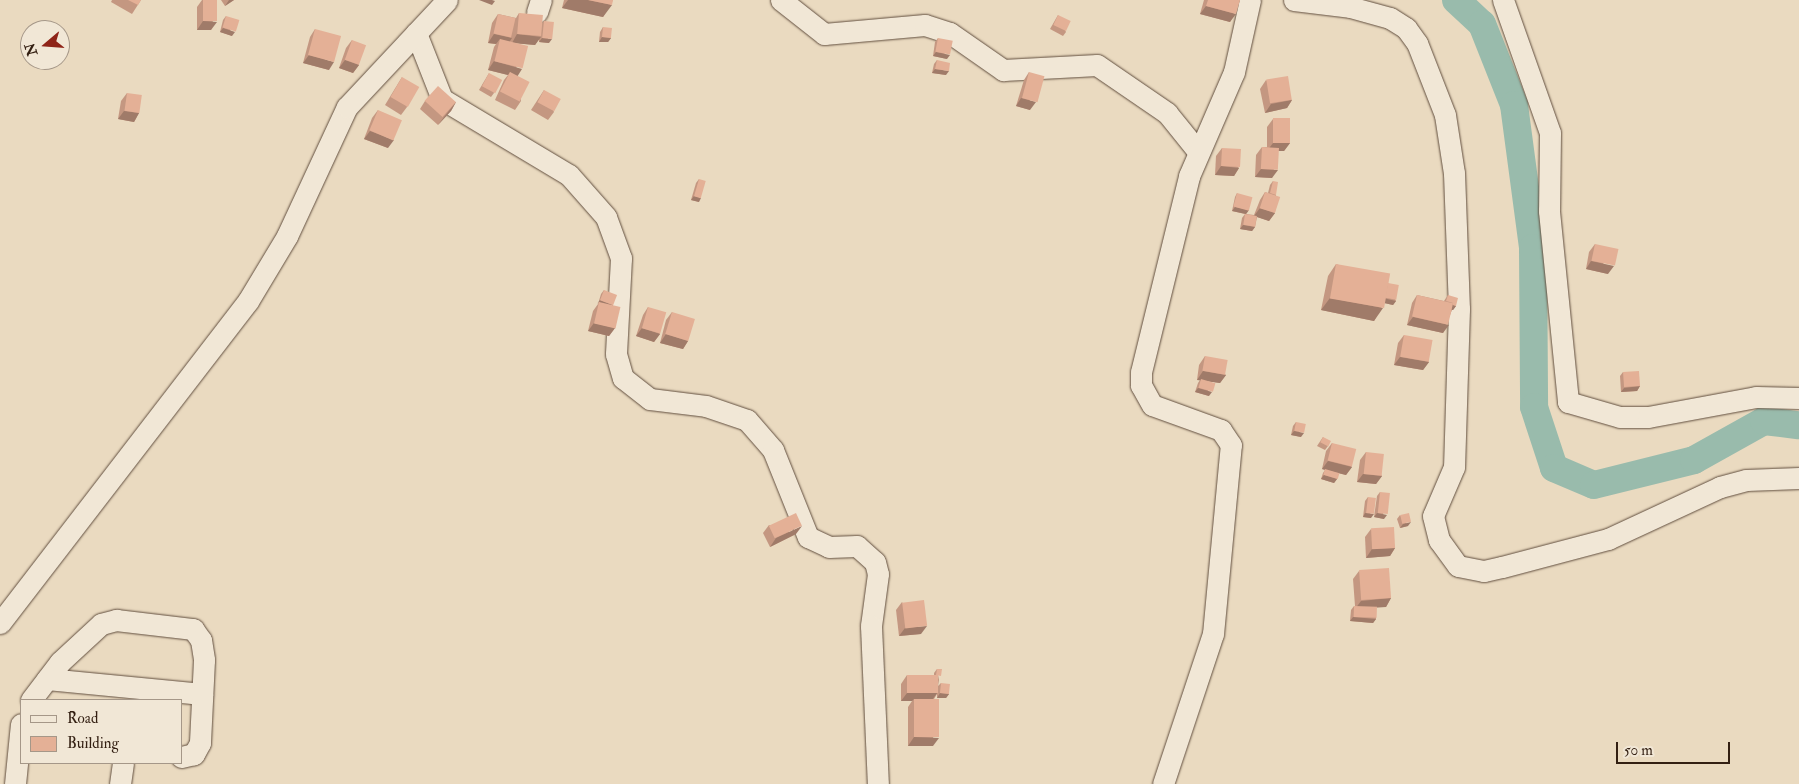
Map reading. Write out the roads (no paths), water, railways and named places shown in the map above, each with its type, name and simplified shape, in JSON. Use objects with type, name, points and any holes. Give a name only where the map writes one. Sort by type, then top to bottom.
[{"type":"street","points":[[0,623],[9,597],[248,301],[287,236],[347,107],[446,0]]},
{"type":"street","points":[[781,0],[824,34],[924,25],[950,33],[1003,70],[1097,65],[1167,113],[1197,150]]},
{"type":"street","points":[[1162,784],[1211,643],[1230,445],[1222,430],[1163,412],[1148,400],[1141,385],[1197,150],[1234,72],[1250,0]]},
{"type":"street","points":[[1294,0],[1350,8],[1390,18],[1406,28],[1417,43],[1445,115],[1454,174],[1457,386],[1454,467],[1433,516],[1439,540],[1458,566],[1484,571],[1502,567],[1616,536],[1720,487],[1746,480],[1799,478]]},
{"type":"street","points":[[1503,0],[1550,134],[1549,211],[1568,402],[1620,417],[1648,418],[1756,397],[1799,398]]},
{"type":"street","points":[[416,33],[442,99],[569,175],[606,217],[621,258],[616,354],[623,378],[650,399],[706,406],[747,420],[773,450],[808,538],[829,547],[857,546],[875,562],[878,574],[871,626],[878,784]]},
{"type":"street","points":[[32,699],[47,679],[93,630],[108,621],[181,625],[193,629],[201,640],[202,694],[199,750],[182,757]]},
{"type":"street","points":[[47,679],[202,694]]},
{"type":"street","points":[[15,784],[20,735]]},
{"type":"street","points":[[120,784],[123,764]]},
{"type":"waterway","points":[[1456,0],[1482,24],[1514,105],[1533,248],[1534,407],[1554,468],[1594,485],[1694,460],[1764,421],[1799,425]]}]
